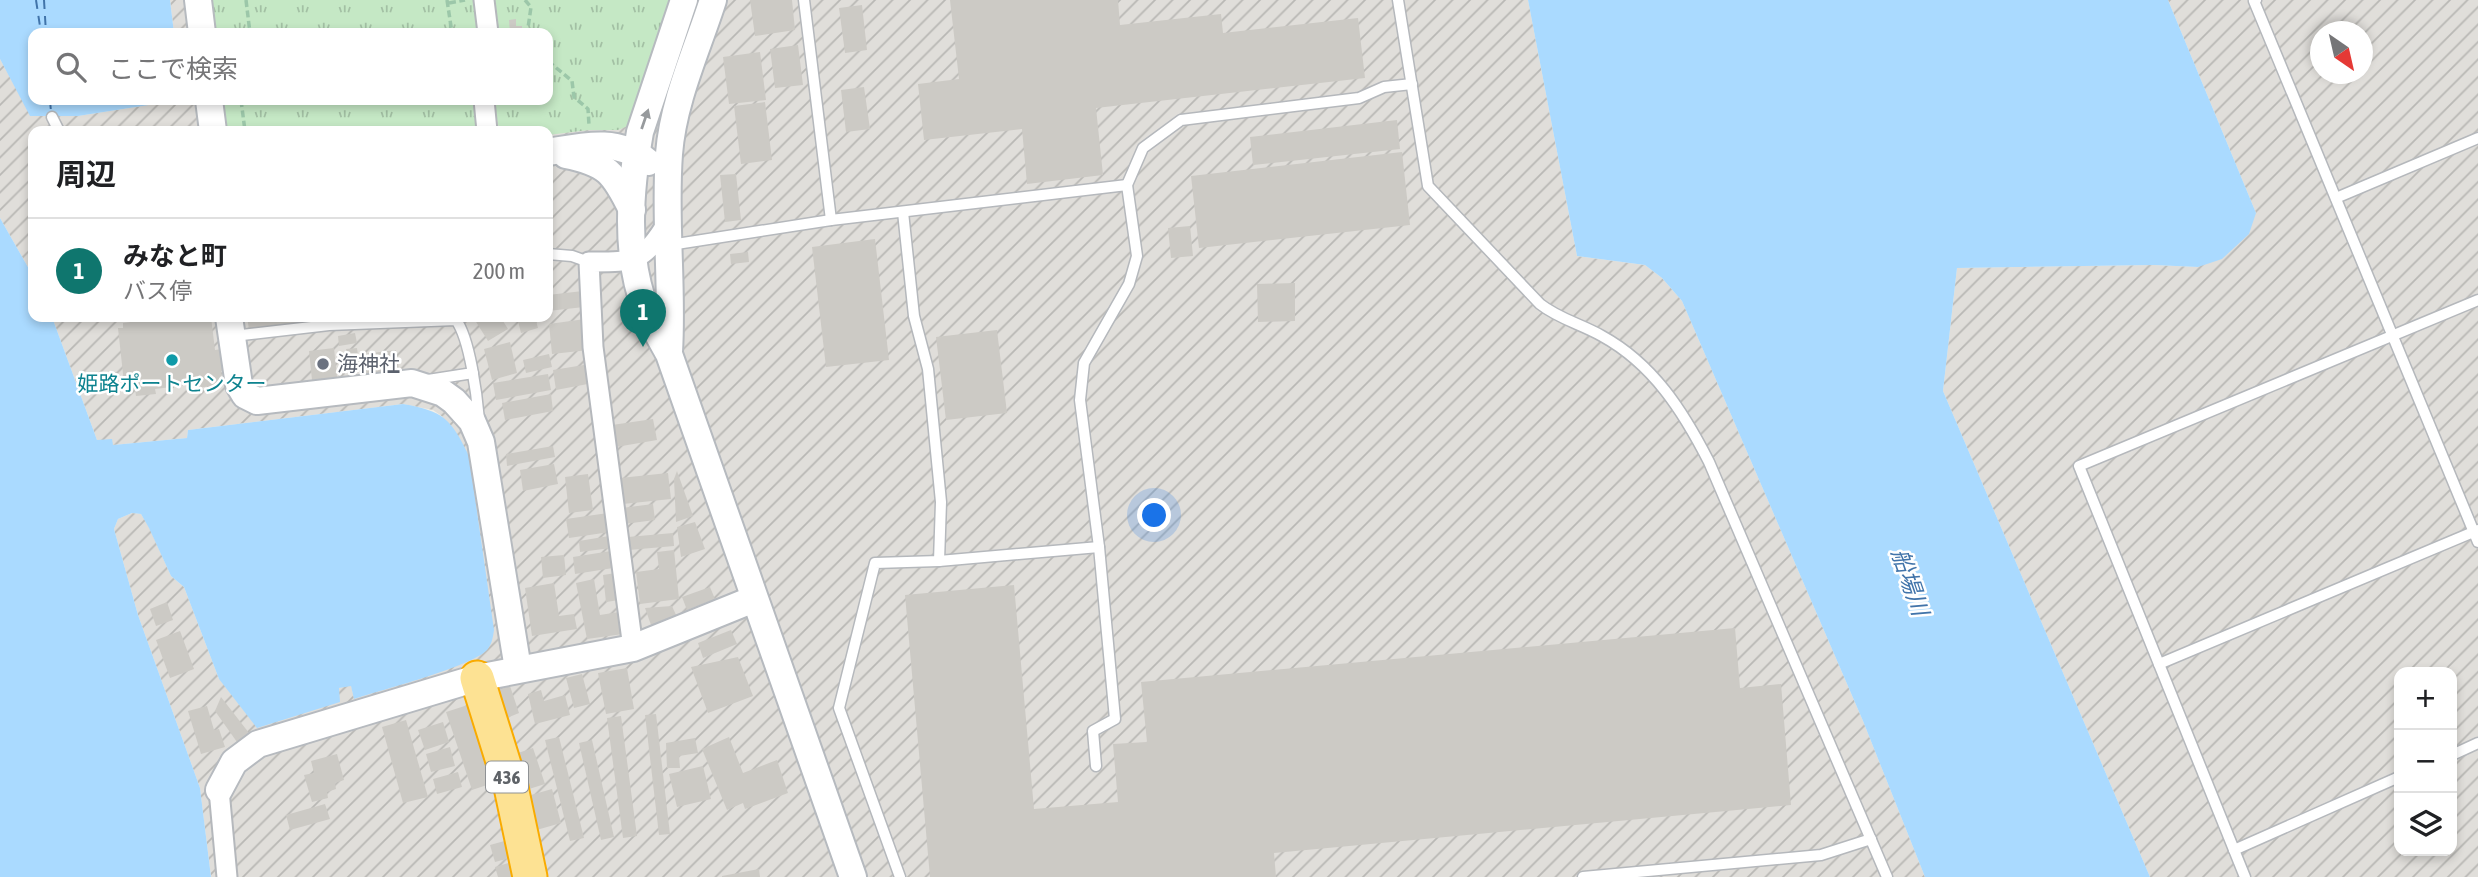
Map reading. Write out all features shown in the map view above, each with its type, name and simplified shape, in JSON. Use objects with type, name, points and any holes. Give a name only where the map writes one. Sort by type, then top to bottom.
[{"type":"highway","name":"436","points":[[477,678],[511,787],[530,877]]},
{"type":"street","points":[[198,0],[201,28]]},
{"type":"street","points":[[484,0],[487,28]]},
{"type":"street","points":[[684,0],[640,132],[632,210],[632,261],[646,311],[669,354],[853,877]]},
{"type":"street","points":[[669,354],[669,154],[673,125],[713,0]]},
{"type":"street","points":[[210,105],[212,126]]},
{"type":"street","points":[[484,105],[487,126]]},
{"type":"street","points":[[599,164],[655,144],[673,125]]},
{"type":"street","points":[[553,151],[585,144],[621,148],[636,153],[659,174],[668,188]]},
{"type":"street","points":[[553,153],[599,164],[614,177],[632,210]]},
{"type":"street","points":[[633,648],[593,347],[589,262],[632,261],[668,234]]},
{"type":"street","points":[[230,326],[239,385],[245,395],[257,401],[412,383],[443,393],[472,421],[481,442],[518,669]]},
{"type":"street","points":[[227,877],[219,790],[234,762],[258,744],[477,678],[633,648],[754,599]]},
{"type":"lane","points":[[804,0],[831,220]]},
{"type":"lane","points":[[1398,0],[1428,186],[1540,304],[1553,314],[1598,333],[1623,348],[1660,382],[1687,420],[1709,462],[1887,877]]},
{"type":"lane","points":[[2159,664],[2477,535],[2254,1],[2256,0]]},
{"type":"lane","points":[[1096,766],[1093,731],[1115,719],[1099,547],[1080,400],[1084,363],[1129,284],[1137,256],[1127,185],[1143,148],[1181,120],[1359,98],[1384,88],[1412,83]]},
{"type":"lane","points":[[52,117],[56,126]]},
{"type":"lane","points":[[2336,198],[2478,138]]},
{"type":"lane","points":[[668,234],[831,220],[1127,185]]},
{"type":"lane","points":[[903,212],[914,316],[929,383],[941,502],[939,561]]},
{"type":"lane","points":[[553,254],[572,256],[589,262]]},
{"type":"lane","points":[[2245,877],[2079,466],[2478,300]]},
{"type":"lane","points":[[230,326],[329,326],[414,322]]},
{"type":"lane","points":[[457,322],[473,373],[481,442]]},
{"type":"lane","points":[[412,383],[473,373]]},
{"type":"lane","points":[[900,877],[839,708],[875,563],[939,561],[1099,547]]},
{"type":"lane","points":[[2457,753],[2478,743]]},
{"type":"lane","points":[[2234,850],[2394,779]]},
{"type":"lane","points":[[1583,877],[1821,855],[1871,839]]},
{"type":"path","points":[[246,0],[249,28]]},
{"type":"path","points":[[451,28],[448,2],[467,0]]},
{"type":"path","points":[[524,0],[531,7],[528,28]]},
{"type":"path","points":[[553,65],[572,81],[574,97],[588,109],[589,130]]},
{"type":"path","points":[[242,105],[244,126]]},
{"type":"shaded area","points":[[170,0],[1528,0],[1577,256],[1645,265],[1662,278],[1682,301],[1863,721],[1925,877],[211,877],[200,788],[138,615],[114,529],[118,519],[132,513],[141,514],[171,576],[184,587],[219,679],[338,688],[351,685],[354,698],[443,417],[433,410],[403,404],[188,430],[187,438],[113,445],[97,440],[54,322],[553,322],[553,126],[28,126],[28,267],[0,218],[0,59],[31,116],[78,116],[149,105],[553,105],[553,28],[173,28]]},
{"type":"shaded area","points":[[2168,0],[2478,0],[2478,877],[2150,877],[1943,391],[1957,268],[2154,265],[2198,267],[2256,213]]},
{"type":"green space","points":[[209,0],[475,0],[478,28],[212,28]]},
{"type":"green space","points":[[495,0],[671,0],[630,125],[618,130],[553,134],[553,126],[499,126],[495,105],[553,105],[553,28],[498,28]]},
{"type":"green space","points":[[221,105],[475,105],[477,126],[222,126]]},
{"type":"water","points":[[0,0],[170,0],[173,28],[28,28],[28,105],[149,105],[78,116],[30,116],[0,59]]},
{"type":"water","name":"船場川","points":[[1528,0],[2168,0],[2256,213],[2249,234],[2222,259],[2198,267],[2154,265],[1957,268],[1943,391],[2150,877],[1925,877],[1863,721],[1682,301],[1662,278],[1645,265],[1577,256]]},
{"type":"water","points":[[0,218],[28,267],[28,322],[54,322],[97,440],[112,439],[113,445],[187,438],[188,430],[403,404],[428,410],[445,419],[457,433],[469,456],[494,630],[487,650],[463,664],[354,699],[351,686],[339,688],[340,702],[257,728],[219,679],[184,587],[171,576],[141,514],[132,513],[118,519],[114,529],[138,615],[200,788],[211,877],[0,877]]},
{"type":"building","points":[[750,0],[792,0],[795,30],[755,36]]},
{"type":"building","points":[[950,0],[1118,0],[1120,25],[1221,14],[1223,33],[1358,18],[1365,78],[1096,108],[1103,175],[1027,184],[1022,129],[924,140],[918,84],[959,79]]},
{"type":"building","points":[[862,5],[867,50],[845,53],[839,8]]},
{"type":"building","points":[[516,19],[516,26],[522,28],[510,28],[509,20]]},
{"type":"building","points":[[798,45],[803,85],[775,88],[770,49]]},
{"type":"building","points":[[760,52],[766,100],[729,104],[723,57]]},
{"type":"building","points":[[864,87],[870,129],[846,132],[841,90]]},
{"type":"building","points":[[765,102],[772,160],[741,164],[734,106]]},
{"type":"building","points":[[1397,120],[1400,149],[1253,165],[1250,137]]},
{"type":"building","points":[[1402,152],[1410,225],[1199,248],[1191,176]]},
{"type":"building","points":[[736,174],[741,220],[725,222],[720,175]]},
{"type":"building","points":[[1190,226],[1193,256],[1171,258],[1168,228]]},
{"type":"building","points":[[875,239],[889,360],[826,367],[812,247]]},
{"type":"building","points":[[748,252],[749,262],[731,264],[730,254]]},
{"type":"building","points":[[1295,283],[1295,321],[1258,322],[1257,284]]},
{"type":"building","points":[[583,291],[584,307],[553,310],[553,294]]},
{"type":"building","points":[[585,319],[589,350],[552,354],[549,324]]},
{"type":"building","name":"姫路ポートセンター","points":[[212,322],[215,350],[222,349],[225,370],[221,371],[222,381],[217,381],[218,385],[197,388],[197,384],[155,389],[156,394],[136,396],[134,382],[124,383],[118,328],[123,328],[123,323]]},
{"type":"building","points":[[248,322],[307,322],[249,329]]},
{"type":"building","points":[[476,322],[504,322],[508,329],[488,341]]},
{"type":"building","points":[[518,322],[536,322],[538,328],[521,333]]},
{"type":"building","points":[[997,330],[1007,413],[946,420],[936,337]]},
{"type":"building","points":[[355,333],[357,343],[339,346],[338,336]]},
{"type":"building","points":[[510,342],[517,373],[492,380],[484,349]]},
{"type":"building","name":"海神社","points":[[334,348],[337,377],[312,380],[309,351]]},
{"type":"building","points":[[357,348],[360,370],[349,372],[346,349]]},
{"type":"building","points":[[396,350],[399,370],[365,374],[363,354]]},
{"type":"building","points":[[549,354],[552,367],[526,373],[523,360]]},
{"type":"building","points":[[590,364],[593,383],[556,390],[553,370]]},
{"type":"building","points":[[548,374],[551,390],[496,400],[493,383]]},
{"type":"building","points":[[551,394],[553,411],[505,420],[502,403]]},
{"type":"building","points":[[653,419],[657,440],[616,447],[612,425]]},
{"type":"building","points":[[553,446],[555,457],[507,466],[506,454]]},
{"type":"building","points":[[554,464],[558,484],[523,491],[520,470]]},
{"type":"building","points":[[677,471],[693,516],[676,522],[674,479]]},
{"type":"building","points":[[668,473],[671,499],[623,504],[620,478]]},
{"type":"building","points":[[588,474],[593,510],[569,513],[565,477]]},
{"type":"building","points":[[653,504],[655,520],[624,524],[622,508]]},
{"type":"building","points":[[608,513],[610,532],[569,538],[566,519]]},
{"type":"building","points":[[695,522],[705,549],[681,557],[677,527]]},
{"type":"building","points":[[673,533],[674,546],[629,550],[628,537]]},
{"type":"building","points":[[609,536],[611,548],[580,552],[579,541]]},
{"type":"building","points":[[674,550],[679,599],[640,604],[636,572],[659,569],[657,552]]},
{"type":"building","points":[[611,551],[613,568],[575,574],[573,557]]},
{"type":"building","points":[[564,555],[566,575],[543,578],[541,557]]},
{"type":"building","points":[[616,573],[619,600],[606,602],[603,575]]},
{"type":"building","points":[[594,579],[600,615],[619,612],[623,634],[587,639],[576,583]]},
{"type":"building","points":[[554,583],[559,616],[574,614],[577,629],[532,636],[525,588]]},
{"type":"building","points":[[1014,585],[1034,809],[1118,802],[1113,744],[1147,742],[1141,682],[1735,628],[1740,688],[1781,684],[1791,805],[1274,853],[1276,877],[930,877],[905,595]]},
{"type":"building","points":[[710,587],[715,599],[687,610],[682,597]]},
{"type":"building","points":[[167,602],[173,620],[156,626],[150,609]]},
{"type":"building","points":[[672,606],[676,615],[651,625],[645,608]]},
{"type":"building","points":[[731,630],[737,644],[703,658],[698,643]]},
{"type":"building","points":[[180,631],[194,669],[170,678],[156,640]]},
{"type":"building","points":[[738,657],[753,696],[708,713],[691,667]]},
{"type":"building","points":[[627,668],[634,709],[606,714],[598,673]]},
{"type":"building","points":[[582,674],[590,704],[574,708],[566,678]]},
{"type":"building","points":[[510,686],[519,713],[502,720],[492,692]]},
{"type":"building","points":[[541,690],[544,701],[565,695],[570,715],[535,724],[528,694]]},
{"type":"building","points":[[221,697],[249,733],[237,742],[215,711]]},
{"type":"building","points":[[474,703],[499,781],[472,790],[446,712]]},
{"type":"building","points":[[207,706],[214,730],[219,729],[225,747],[201,754],[188,711]]},
{"type":"building","points":[[656,714],[670,834],[659,835],[645,715]]},
{"type":"building","points":[[621,716],[637,836],[623,838],[607,718]]},
{"type":"building","points":[[406,720],[428,797],[403,803],[382,727]]},
{"type":"building","points":[[443,722],[449,742],[425,750],[418,730]]},
{"type":"building","points":[[559,737],[584,838],[570,841],[545,740]]},
{"type":"building","points":[[729,737],[743,773],[777,760],[788,793],[745,809],[743,803],[727,810],[702,749]]},
{"type":"building","points":[[695,738],[698,753],[679,756],[680,768],[667,768],[666,743]]},
{"type":"building","points":[[592,740],[614,837],[601,840],[579,743]]},
{"type":"building","points":[[450,747],[455,766],[431,772],[426,754]]},
{"type":"building","points":[[533,748],[545,784],[529,789],[518,753]]},
{"type":"building","points":[[337,754],[344,780],[335,783],[336,789],[327,792],[328,798],[312,802],[304,775],[314,773],[311,761]]},
{"type":"building","points":[[703,766],[711,799],[677,807],[669,774]]},
{"type":"building","points":[[458,772],[462,787],[437,794],[433,779]]},
{"type":"building","points":[[552,789],[561,823],[533,831],[524,797]]},
{"type":"building","points":[[325,804],[330,819],[290,830],[286,815]]},
{"type":"building","points":[[508,840],[514,857],[495,862],[490,845]]},
{"type":"building","points":[[515,861],[515,877],[498,877],[495,867]]},
{"type":"building","points":[[759,869],[760,877],[722,877],[722,876]]},
{"type":"ferry route","points":[[36,0],[40,28]]},
{"type":"ferry route","points":[[44,0],[46,28]]},
{"type":"ferry route","points":[[50,105],[51,112]]},
{"type":"place","name":"みなと町","points":[[643,347]]},
{"type":"place","name":"姫路ポートセンター","points":[[172,360]]},
{"type":"place","name":"海神社","points":[[323,364]]}]
